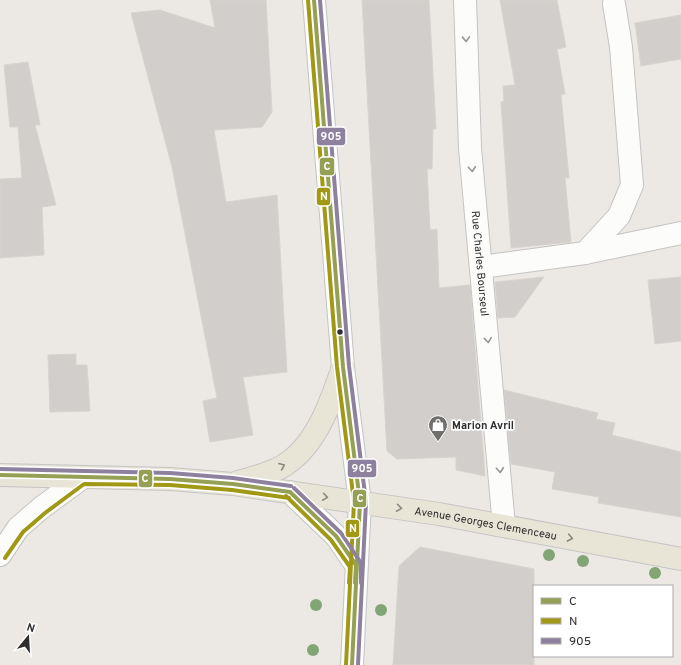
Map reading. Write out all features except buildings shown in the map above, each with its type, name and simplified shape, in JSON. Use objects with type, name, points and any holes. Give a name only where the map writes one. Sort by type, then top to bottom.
[{"type":"main road","points":[[0,475],[170,479],[233,484],[261,475],[289,463],[306,444],[328,410],[343,367]]},
{"type":"main road","name":"Avenue Georges Clemenceau","points":[[233,484],[360,502],[504,526],[681,559]]},
{"type":"street","points":[[314,0],[343,367],[360,502],[352,665]]},
{"type":"street","name":"Rue Charles Bourseul","points":[[465,0],[470,148],[504,526]]},
{"type":"street","points":[[585,253],[619,216],[632,186],[621,47],[614,4]]},
{"type":"street","points":[[481,267],[585,253],[681,233]]},
{"type":"street","points":[[0,555],[18,528],[41,508],[82,478]]},
{"type":"street","points":[[290,492],[336,536],[356,565]]},
{"type":"transit line","name":"N","points":[[308,0],[337,367],[354,502],[346,665]]},
{"type":"transit line","name":"C","points":[[314,0],[343,367],[360,502],[352,665]]},
{"type":"transit line","name":"905","points":[[320,0],[349,366],[366,502],[358,665]]},
{"type":"transit line","name":"905","points":[[0,469],[170,473],[233,478],[291,486]]},
{"type":"transit line","name":"C","points":[[0,475],[170,479],[233,484],[290,492]]},
{"type":"transit line","name":"N","points":[[5,558],[23,532],[45,513],[84,484],[170,485],[232,490],[289,498]]},
{"type":"transit line","name":"905","points":[[294,488],[341,533],[361,563],[361,583]]},
{"type":"transit line","name":"C","points":[[290,492],[336,536],[356,565],[355,583]]},
{"type":"transit line","name":"N","points":[[286,496],[331,540],[350,567],[349,583]]},
{"type":"place","name":"Marion Avril","points":[[438,442]]}]
